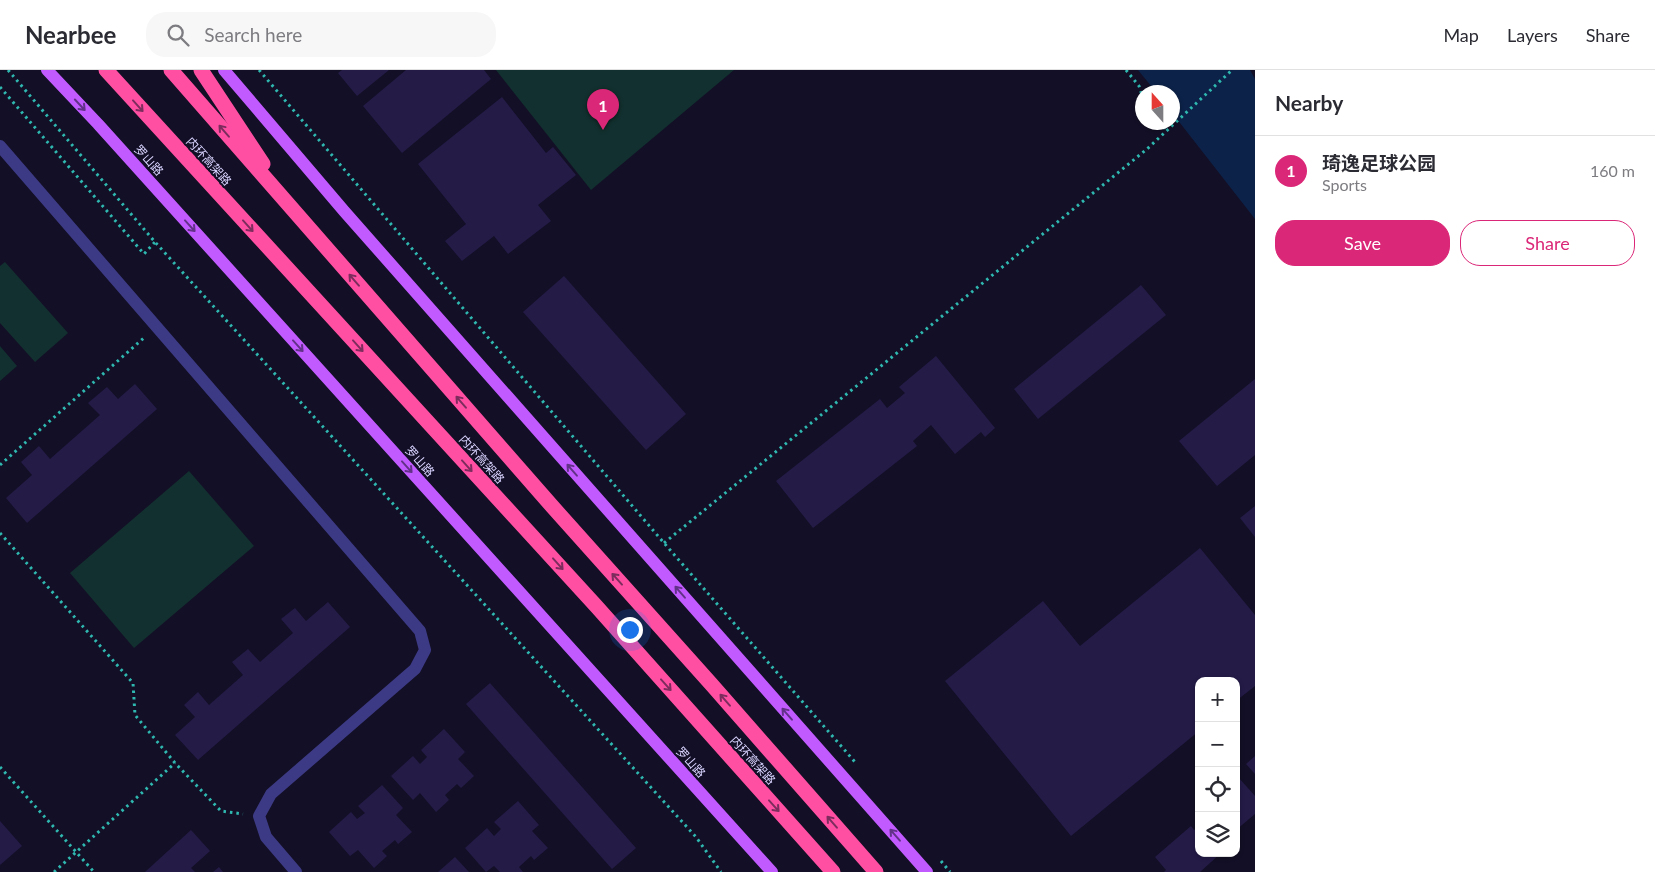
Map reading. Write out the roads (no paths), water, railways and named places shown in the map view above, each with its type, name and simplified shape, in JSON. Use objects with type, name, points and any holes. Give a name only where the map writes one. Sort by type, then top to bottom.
[{"type":"highway","name":"内环高架路","points":[[106,70],[525,528],[833,872]]},
{"type":"highway","name":"内环高架路","points":[[171,70],[550,505],[712,685],[876,872]]},
{"type":"highway","points":[[201,70],[296,213]]},
{"type":"main road","name":"罗山路","points":[[47,70],[98,124],[772,872]]},
{"type":"main road","points":[[224,70],[344,211],[927,872]]},
{"type":"lane","points":[[0,146],[420,631],[425,650],[415,669],[271,794],[259,816],[266,837],[296,872]]},
{"type":"water","points":[[1138,70],[1250,70],[1255,79],[1255,219],[1180,123],[1180,85],[1150,85]]},
{"type":"place","name":"琦逸足球公园","points":[[603,130]]}]
